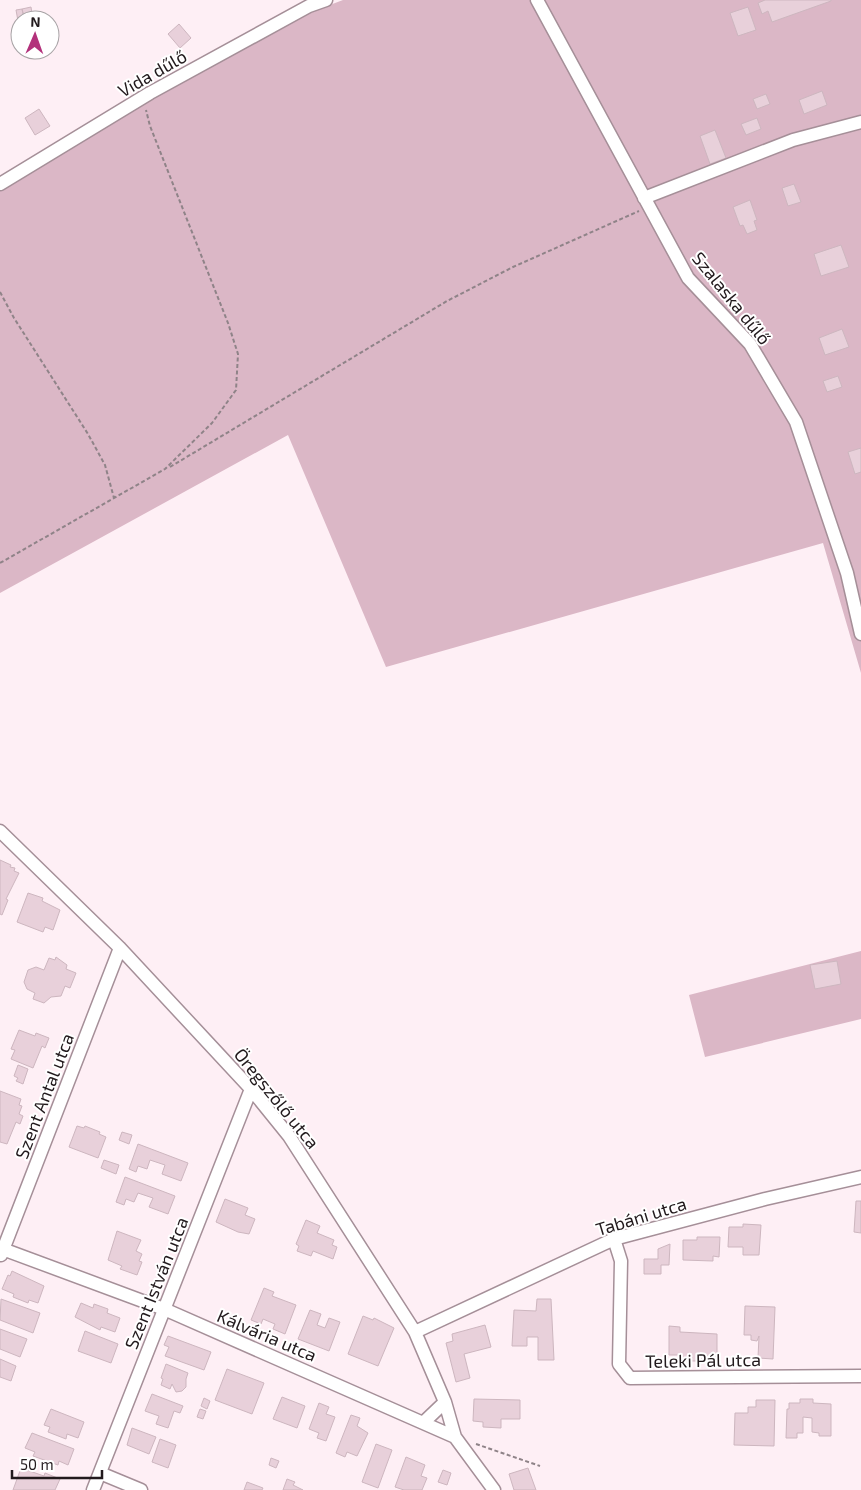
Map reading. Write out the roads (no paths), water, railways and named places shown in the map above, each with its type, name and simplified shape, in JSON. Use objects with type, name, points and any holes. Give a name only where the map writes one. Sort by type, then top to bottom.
[{"type":"street","name":"Vida dűlő","points":[[0,184],[150,93],[309,6],[326,0]]},
{"type":"street","name":"Szalaska dűlő","points":[[537,0],[688,278],[750,344],[796,422],[847,573],[861,634]]},
{"type":"street","points":[[647,202],[793,140],[861,122]]},
{"type":"street","name":"Öregszőlő utca","points":[[0,831],[120,948],[251,1089],[289,1136],[415,1332],[445,1402],[456,1437]]},
{"type":"street","name":"Szent Antal utca","points":[[1,1251],[120,948]]},
{"type":"street","name":"Szent István utca","points":[[93,1490],[251,1089]]},
{"type":"street","name":"Tabáni utca","points":[[415,1332],[614,1239],[765,1199],[861,1177]]},
{"type":"street","name":"Teleki Pál utca","points":[[614,1239],[621,1260],[619,1364],[630,1378],[861,1376]]},
{"type":"street","name":"Kálvária utca","points":[[1,1251],[164,1309],[456,1437],[494,1490]]},
{"type":"street","points":[[424,1422],[445,1402]]},
{"type":"street","points":[[100,1474],[141,1490]]}]
